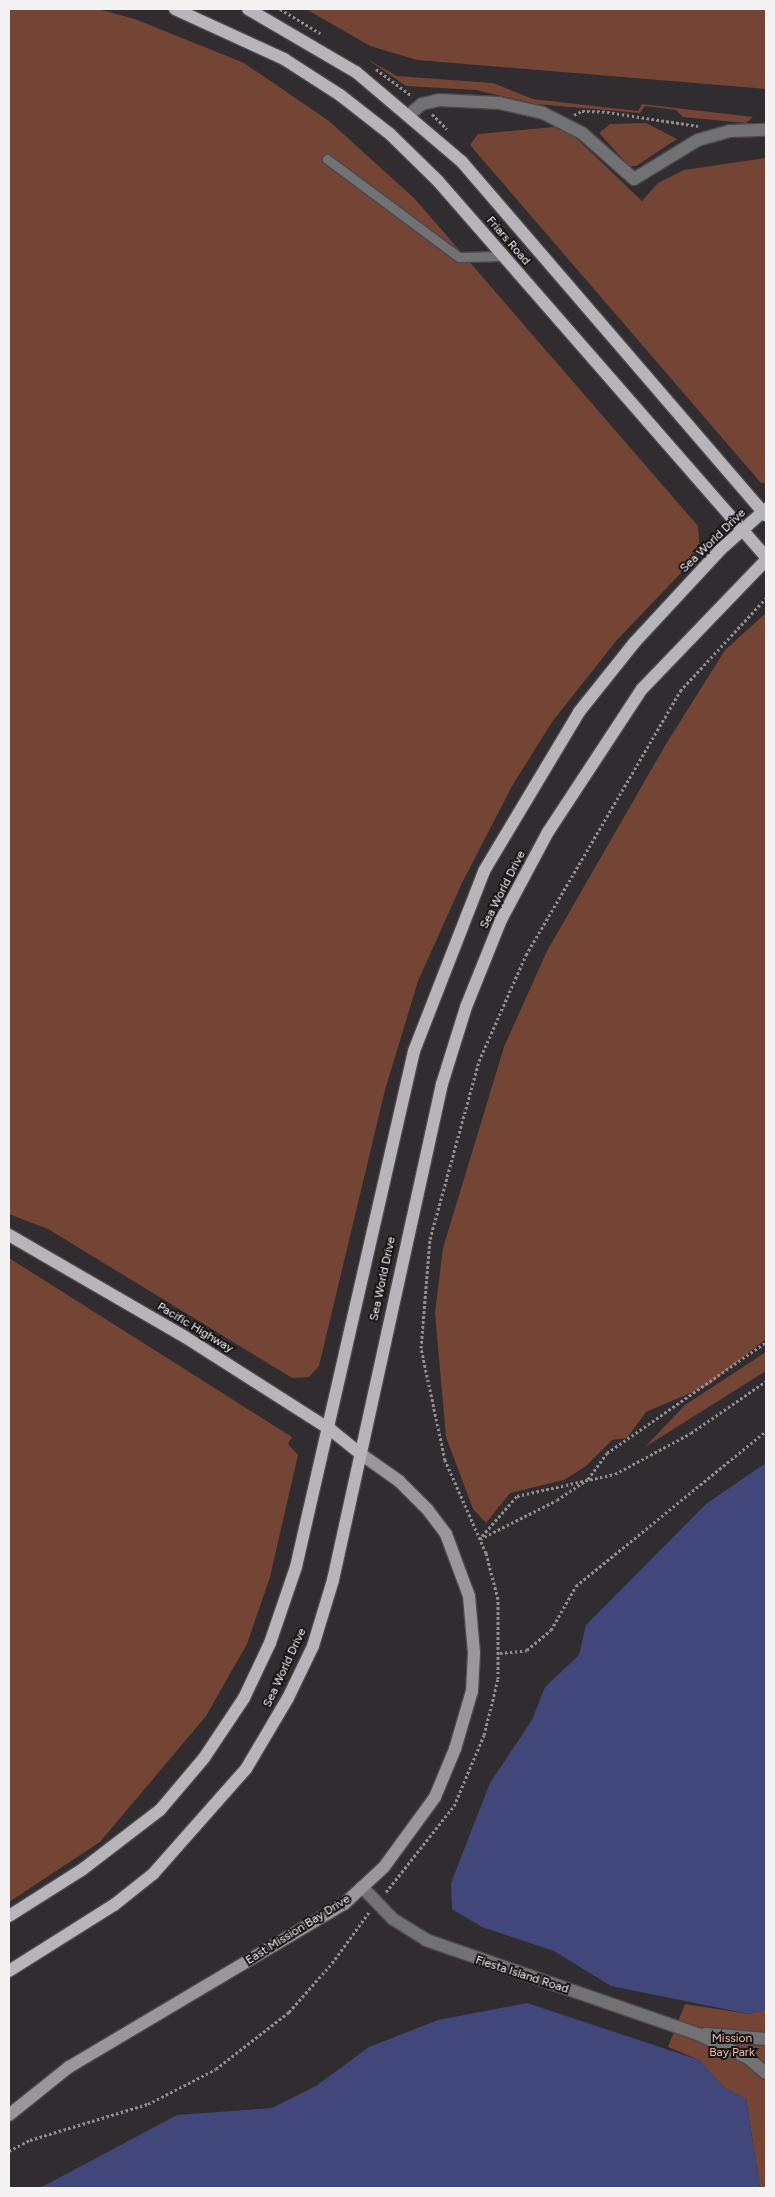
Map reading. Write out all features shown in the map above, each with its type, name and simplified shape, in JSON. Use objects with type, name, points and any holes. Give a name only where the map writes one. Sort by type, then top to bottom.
[{"type":"main road","name":"Friars Road","points":[[175,9],[284,60],[340,95],[438,181],[766,559]]},
{"type":"main road","name":"Friars Road","points":[[248,9],[356,72],[410,114],[462,162],[765,512]]},
{"type":"main road","name":"Sea World Drive","points":[[9,1916],[83,1869],[160,1810],[199,1765],[244,1698],[270,1643],[296,1567],[331,1430],[414,1051],[484,872],[579,712],[634,643],[741,531],[765,512]]},
{"type":"main road","name":"Sea World Drive","points":[[9,1971],[114,1906],[153,1874],[246,1769],[313,1646],[333,1580],[442,1084],[466,1007],[501,920],[548,832],[642,690],[766,559]]},
{"type":"main road","name":"Pacific Highway","points":[[9,1235],[185,1337],[331,1430],[361,1454]]},
{"type":"main road","name":"East Mission Bay Drive","points":[[9,2115],[69,2067],[286,1940],[362,1887],[384,1867],[434,1797],[455,1749],[472,1691],[474,1653],[469,1596],[446,1534],[400,1481],[361,1454]]},
{"type":"street","points":[[410,114],[429,101],[468,100],[521,107],[564,121],[597,144],[634,178],[680,148],[717,134],[766,130]]},
{"type":"street","name":"Fiesta Island Road","points":[[362,1887],[393,1919],[457,1954],[698,2034],[748,2058],[766,2074]]},
{"type":"street","name":"Fiesta Island Road","points":[[698,2034],[766,2039]]},
{"type":"lane","points":[[327,159],[459,257],[503,256]]},
{"type":"path","points":[[564,121],[582,110],[607,112],[692,124],[717,134]]},
{"type":"path","points":[[436,1216],[479,1061],[526,955],[680,691],[766,598]]},
{"type":"path","points":[[766,1342],[607,1453],[588,1479],[557,1500],[480,1539],[517,1496],[588,1479],[615,1474],[691,1432],[766,1381]]},
{"type":"path","points":[[500,1653],[533,1645],[551,1630],[576,1586],[766,1430]]},
{"type":"path","points":[[9,2151],[30,2140],[148,2104],[216,2069],[289,2012],[332,1964],[368,1913]]},
{"type":"green space","points":[[9,9],[98,9],[135,19],[244,63],[329,121],[415,199],[698,526],[700,553],[616,641],[552,722],[512,786],[462,883],[418,981],[385,1090],[319,1366],[309,1377],[292,1378],[48,1229],[9,1214]]},
{"type":"green space","points":[[306,9],[766,9],[766,89],[417,60],[370,46]]},
{"type":"green space","points":[[367,59],[397,76],[493,83],[533,99],[638,111],[642,104],[753,117],[746,123],[683,117],[676,110],[645,106],[640,113],[536,104],[476,90],[406,86]]},
{"type":"green space","points":[[646,123],[677,139],[636,166],[629,166],[599,133],[610,124]]},
{"type":"green space","points":[[554,127],[573,135],[642,201],[658,183],[684,170],[766,158],[766,483],[761,483],[470,145],[478,134]]},
{"type":"green space","points":[[766,613],[766,1339],[709,1385],[646,1412],[627,1438],[612,1440],[586,1466],[564,1480],[510,1493],[486,1523],[473,1509],[446,1437],[435,1313],[443,1248],[504,1047],[547,951],[666,744],[725,650]]},
{"type":"green space","points":[[9,1258],[292,1437],[288,1444],[298,1455],[270,1577],[247,1644],[206,1716],[100,1842],[9,1902]]},
{"type":"green space","points":[[766,1352],[766,1371],[645,1447],[685,1405]]},
{"type":"green space","name":"Mission Bay Park","points":[[685,2004],[749,2014],[766,2009],[766,2188],[760,2188],[746,2099],[725,2088],[699,2060],[668,2047]]},
{"type":"water","points":[[766,1463],[766,2009],[749,2014],[611,1986],[554,1951],[482,1927],[452,1909],[451,1883],[490,1783],[532,1720],[545,1687],[579,1655],[586,1625],[706,1504]]},
{"type":"water","points":[[527,2003],[699,2060],[725,2088],[746,2099],[760,2188],[40,2188],[177,2115],[272,2108],[316,2086],[369,2047],[438,2020]]}]
